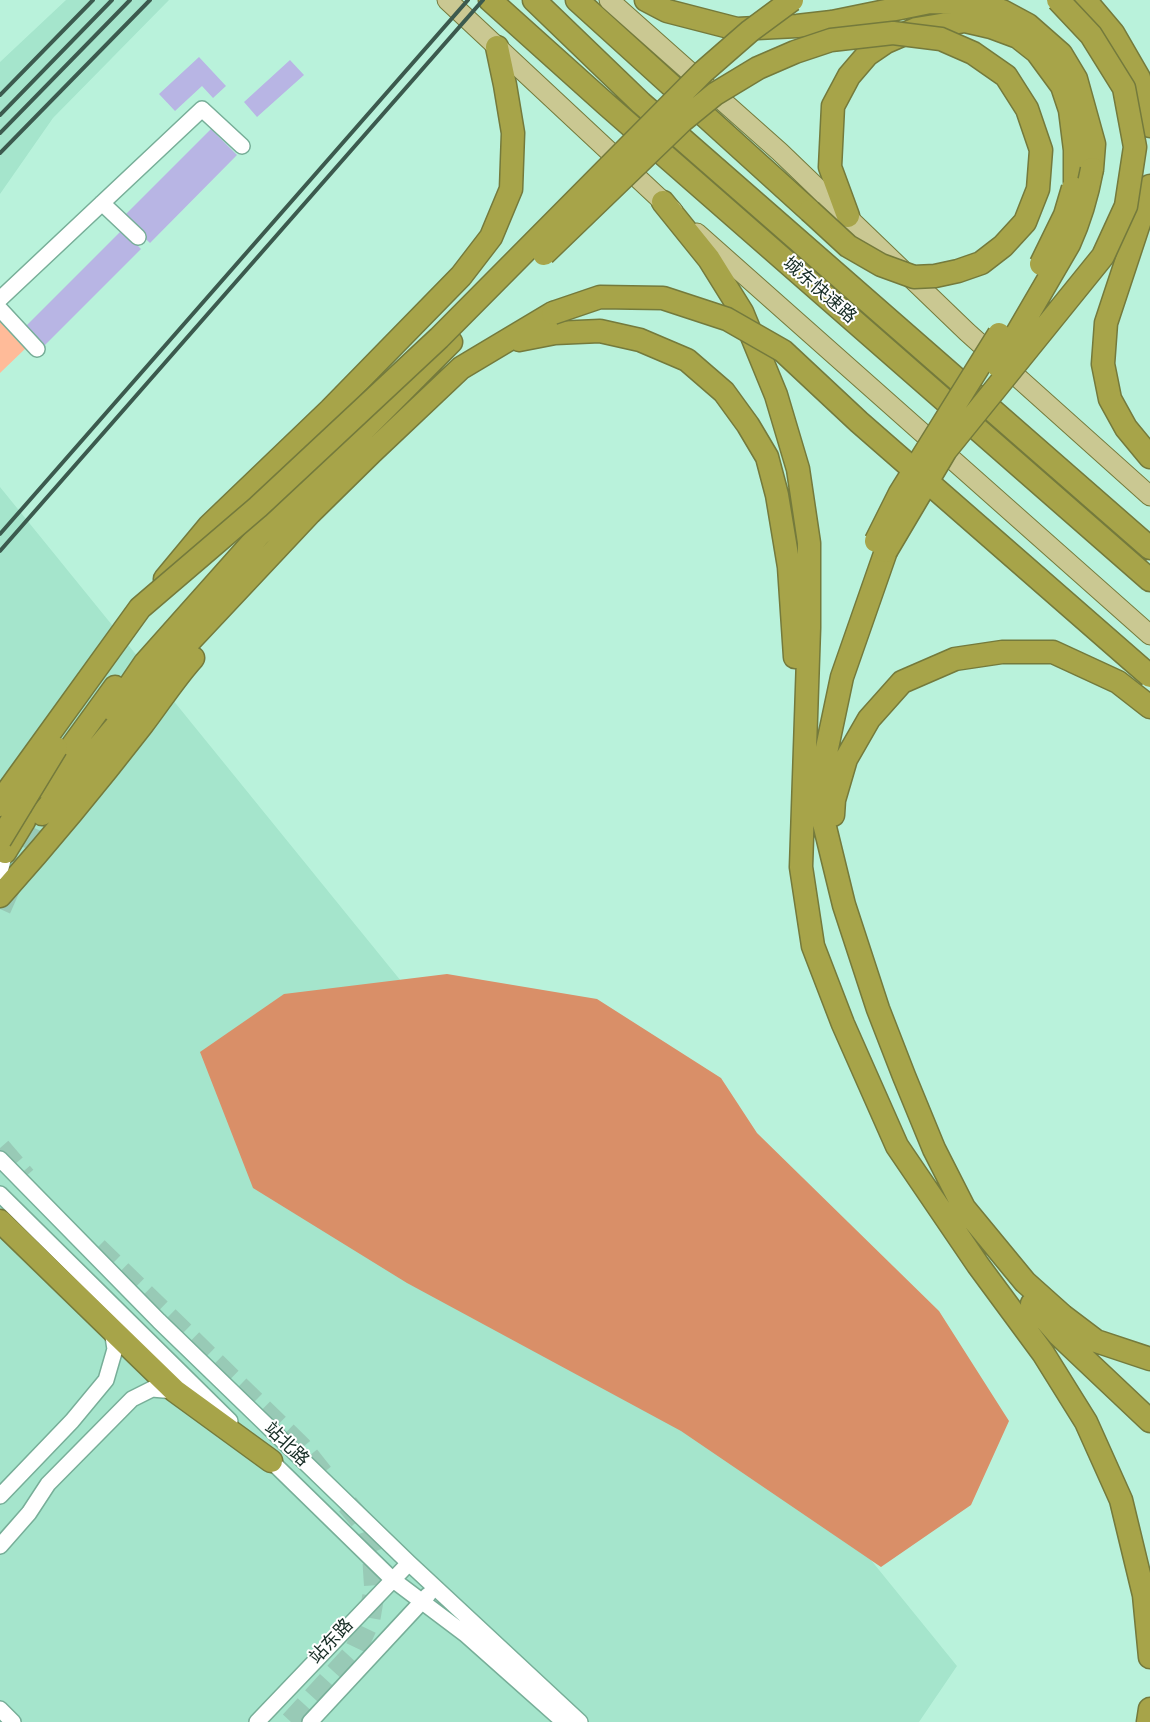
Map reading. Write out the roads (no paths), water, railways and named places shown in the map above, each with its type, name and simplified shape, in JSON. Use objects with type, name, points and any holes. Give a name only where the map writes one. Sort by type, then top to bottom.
[{"type":"highway","name":"城东快速路","points":[[490,0],[607,105],[1150,580]]},
{"type":"highway","name":"城东快速路","points":[[534,0],[641,103],[1150,548]]},
{"type":"highway","points":[[577,0],[693,106],[701,112],[848,246],[881,265],[914,277],[935,276],[958,271],[981,263],[1003,246],[1025,222],[1038,189],[1040,150],[1027,109],[1006,76],[973,53],[941,39],[893,33],[831,40],[795,52],[758,68],[715,94],[708,99],[702,105],[695,110],[682,121],[451,342],[259,535],[145,663],[42,814],[171,661],[310,514],[461,368],[553,313],[600,297],[663,298],[727,319],[783,351],[859,422],[1150,676]]},
{"type":"highway","points":[[646,0],[666,11],[737,29],[832,22],[930,2],[975,3],[1002,12],[1028,25],[1061,54],[1076,79],[1094,144],[1083,176],[1049,250],[900,493],[879,550],[834,655],[804,777]]},
{"type":"highway","points":[[140,608],[244,519],[439,338],[703,72],[750,31],[792,0]]},
{"type":"highway","points":[[946,450],[1103,256],[1126,206],[1135,147],[1124,88],[1091,35],[1058,0]]},
{"type":"highway","points":[[1085,0],[1114,34],[1138,78],[1150,126]]},
{"type":"highway","points":[[848,216],[830,167],[833,106],[849,76],[867,55],[886,42],[916,29],[965,21],[991,27],[1018,37],[1037,52],[1062,86],[1070,110],[1075,150],[1087,195],[1079,223],[1016,337],[946,450],[879,550],[842,677],[823,767],[822,815],[844,905],[878,1009],[934,1149],[964,1208],[1025,1282],[1063,1316],[1096,1341],[1150,1359]]},
{"type":"highway","points":[[2,801],[140,608],[209,526],[330,410],[461,276],[491,237],[511,188],[513,133],[506,86],[497,47]]},
{"type":"highway","points":[[1150,186],[1106,323],[1103,364],[1110,399],[1126,428],[1150,458]]},
{"type":"highway","points":[[663,202],[709,259],[742,312],[776,396],[798,469],[808,543],[809,628],[801,867],[813,946],[843,1024],[897,1146],[978,1265],[1043,1353],[1086,1422],[1121,1500],[1144,1595],[1150,1657]]},
{"type":"highway","points":[[502,343],[556,333],[600,331],[640,340],[687,360],[724,392],[748,425],[767,457],[777,495],[788,567],[795,660],[806,717]]},
{"type":"highway","points":[[0,896],[34,858],[136,732],[182,671],[256,591],[310,514]]},
{"type":"highway","points":[[2,855],[64,734],[146,625],[244,519]]},
{"type":"highway","points":[[2,855],[54,771],[139,654],[204,579],[274,521]]},
{"type":"highway","points":[[844,905],[831,834],[834,800],[846,759],[864,727],[902,682],[955,659],[1002,652],[1054,652],[1118,682],[1150,707]]},
{"type":"highway","points":[[0,1221],[175,1391],[271,1461]]},
{"type":"highway","points":[[983,1230],[1026,1297],[1058,1335],[1150,1421]]},
{"type":"highway","points":[[978,1265],[1063,1359],[1150,1438]]},
{"type":"highway","points":[[1148,1722],[1150,1709]]},
{"type":"main road","points":[[447,0],[663,202],[1150,636]]},
{"type":"main road","points":[[608,0],[780,152],[967,332],[1150,496]]},
{"type":"street","points":[[0,299],[202,109],[242,146]]},
{"type":"street","points":[[102,203],[138,237]]},
{"type":"street","points":[[0,309],[37,349]]},
{"type":"street","points":[[0,817],[2,855]]},
{"type":"street","name":"站北路","points":[[0,1159],[159,1321],[409,1562],[580,1722]]},
{"type":"street","name":"站北路","points":[[0,1194],[392,1579],[465,1634],[564,1722]]},
{"type":"street","points":[[0,1496],[72,1421],[106,1380],[116,1349],[112,1330]]},
{"type":"street","points":[[0,1531],[132,1400],[152,1389],[175,1391]]},
{"type":"street","points":[[0,1546],[29,1513],[48,1484]]},
{"type":"street","name":"站东路","points":[[257,1722],[409,1562]]},
{"type":"street","points":[[310,1722],[436,1587]]},
{"type":"street","points":[[0,1709],[13,1722]]},
{"type":"tunnel","points":[[0,909],[42,814]]},
{"type":"tunnel","points":[[0,1148],[25,1177]]},
{"type":"tunnel","points":[[97,1248],[301,1447],[325,1477]]},
{"type":"tunnel","points":[[291,1722],[354,1653],[369,1621],[375,1586],[373,1554],[360,1519],[347,1504]]},
{"type":"railway","points":[[0,95],[93,0]]},
{"type":"railway","points":[[0,115],[112,0]]},
{"type":"railway","points":[[0,133],[130,0]]},
{"type":"railway","points":[[0,153],[150,0]]},
{"type":"railway","points":[[0,534],[468,0]]},
{"type":"railway","points":[[0,551],[483,0]]}]
